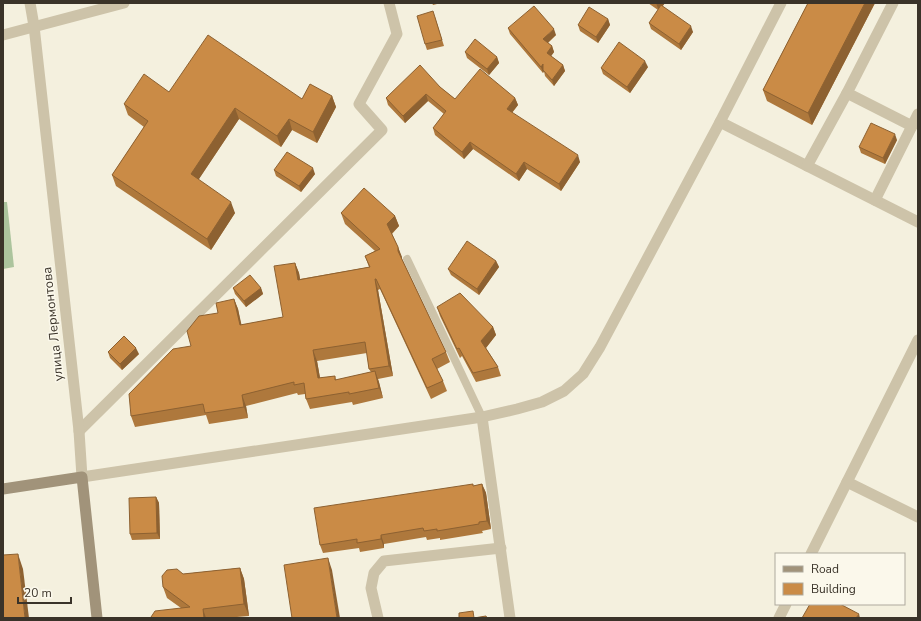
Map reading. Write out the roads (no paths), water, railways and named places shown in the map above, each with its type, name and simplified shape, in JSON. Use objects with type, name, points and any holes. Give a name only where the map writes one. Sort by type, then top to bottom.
[{"type":"main road","points":[[3,490],[82,477]]},
{"type":"main road","name":"улица Лермонтова","points":[[82,477],[97,618]]},
{"type":"street","name":"улица Лермонтова","points":[[30,3],[34,26],[79,431],[82,477]]},
{"type":"street","points":[[3,35],[124,3]]},
{"type":"street","points":[[79,431],[382,130],[359,104],[397,34],[389,3]]},
{"type":"street","points":[[82,477],[517,410],[542,402],[564,390],[583,374],[600,347],[720,122],[781,3]]},
{"type":"street","points":[[807,166],[847,93],[893,3]]},
{"type":"street","points":[[847,93],[912,126]]},
{"type":"street","points":[[875,200],[918,114]]},
{"type":"street","points":[[720,122],[918,222]]},
{"type":"street","points":[[812,553],[918,340]]},
{"type":"street","points":[[482,416],[510,618]]},
{"type":"street","points":[[847,482],[918,517]]},
{"type":"street","points":[[378,618],[371,588],[374,573],[384,561],[501,548]]},
{"type":"street","points":[[779,618],[786,605]]},
{"type":"lane","points":[[407,259],[482,416]]}]
